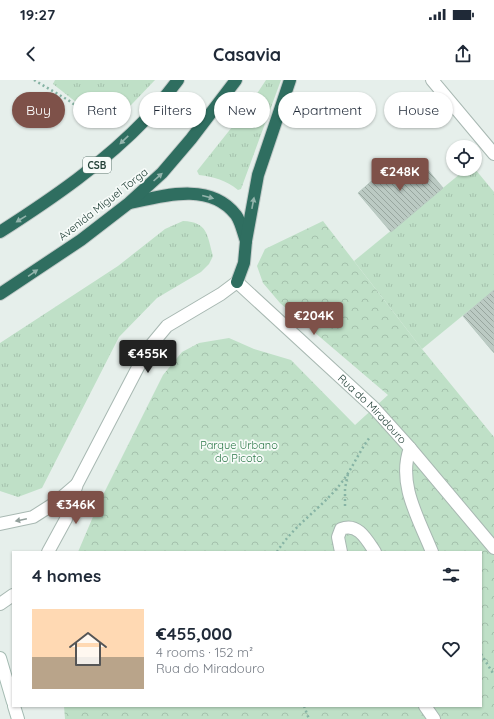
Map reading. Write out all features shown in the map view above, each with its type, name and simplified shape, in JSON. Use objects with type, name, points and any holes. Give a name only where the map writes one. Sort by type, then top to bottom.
[{"type":"highway","name":"CSB","points":[[0,232],[47,202],[102,161],[148,117],[178,80]]},
{"type":"highway","name":"Avenida Miguel Torga","points":[[0,294],[81,240],[129,203],[162,173],[191,139],[236,80]]},
{"type":"highway","points":[[237,282],[244,262],[246,241],[258,175],[290,80]]},
{"type":"highway","points":[[129,203],[181,194],[209,196],[224,202],[237,216],[246,241]]},
{"type":"street","points":[[432,80],[494,154]]},
{"type":"street","points":[[49,551],[66,519],[77,484],[147,350],[168,326],[222,294],[237,282]]},
{"type":"street","name":"Rua do Miradouro","points":[[237,282],[385,420],[494,548]]},
{"type":"street","points":[[410,448],[405,460],[405,476],[409,496],[432,551]]},
{"type":"street","points":[[0,524],[33,517],[55,504],[77,484]]},
{"type":"street","points":[[341,551],[338,537],[341,529],[347,527],[354,528],[362,533],[374,551]]},
{"type":"street","points":[[0,604],[12,596]]},
{"type":"street","points":[[0,658],[12,699]]},
{"type":"street","points":[[14,707],[18,719]]},
{"type":"street","points":[[426,707],[434,719]]},
{"type":"path","points":[[34,80],[68,100],[110,131]]},
{"type":"path","points":[[278,551],[286,538],[326,501],[339,486],[362,447],[385,420]]},
{"type":"path","points":[[347,527],[345,488],[349,471]]},
{"type":"path","points":[[482,656],[494,675]]},
{"type":"path","points":[[304,707],[309,719]]},
{"type":"green space","points":[[55,80],[155,80],[144,92],[139,92],[139,97],[131,105],[131,92],[73,92],[73,100],[53,84]]},
{"type":"green space","points":[[266,80],[281,80],[270,110],[270,92],[258,92]]},
{"type":"green space","points":[[231,128],[263,128],[241,189],[238,190],[220,180],[199,175],[197,171]]},
{"type":"green space","points":[[457,176],[481,176],[494,192],[494,290],[422,349],[354,261]]},
{"type":"green space","points":[[183,221],[197,224],[205,231],[213,256],[209,264],[201,272],[157,298],[119,337],[42,488],[18,497],[0,491],[0,343],[118,266],[165,229]]},
{"type":"green space","name":"Parque Urbano do Picoto","points":[[323,221],[422,349],[494,437],[494,719],[65,719],[64,707],[482,707],[482,551],[78,551],[98,505],[163,375],[182,352],[199,343],[229,338],[254,349],[291,360],[355,425],[388,395],[280,303],[263,283],[257,266],[265,249]]},
{"type":"building","points":[[398,158],[406,168],[418,158],[443,188],[391,232],[358,193]]},
{"type":"building","points":[[494,290],[494,353],[463,316]]}]
